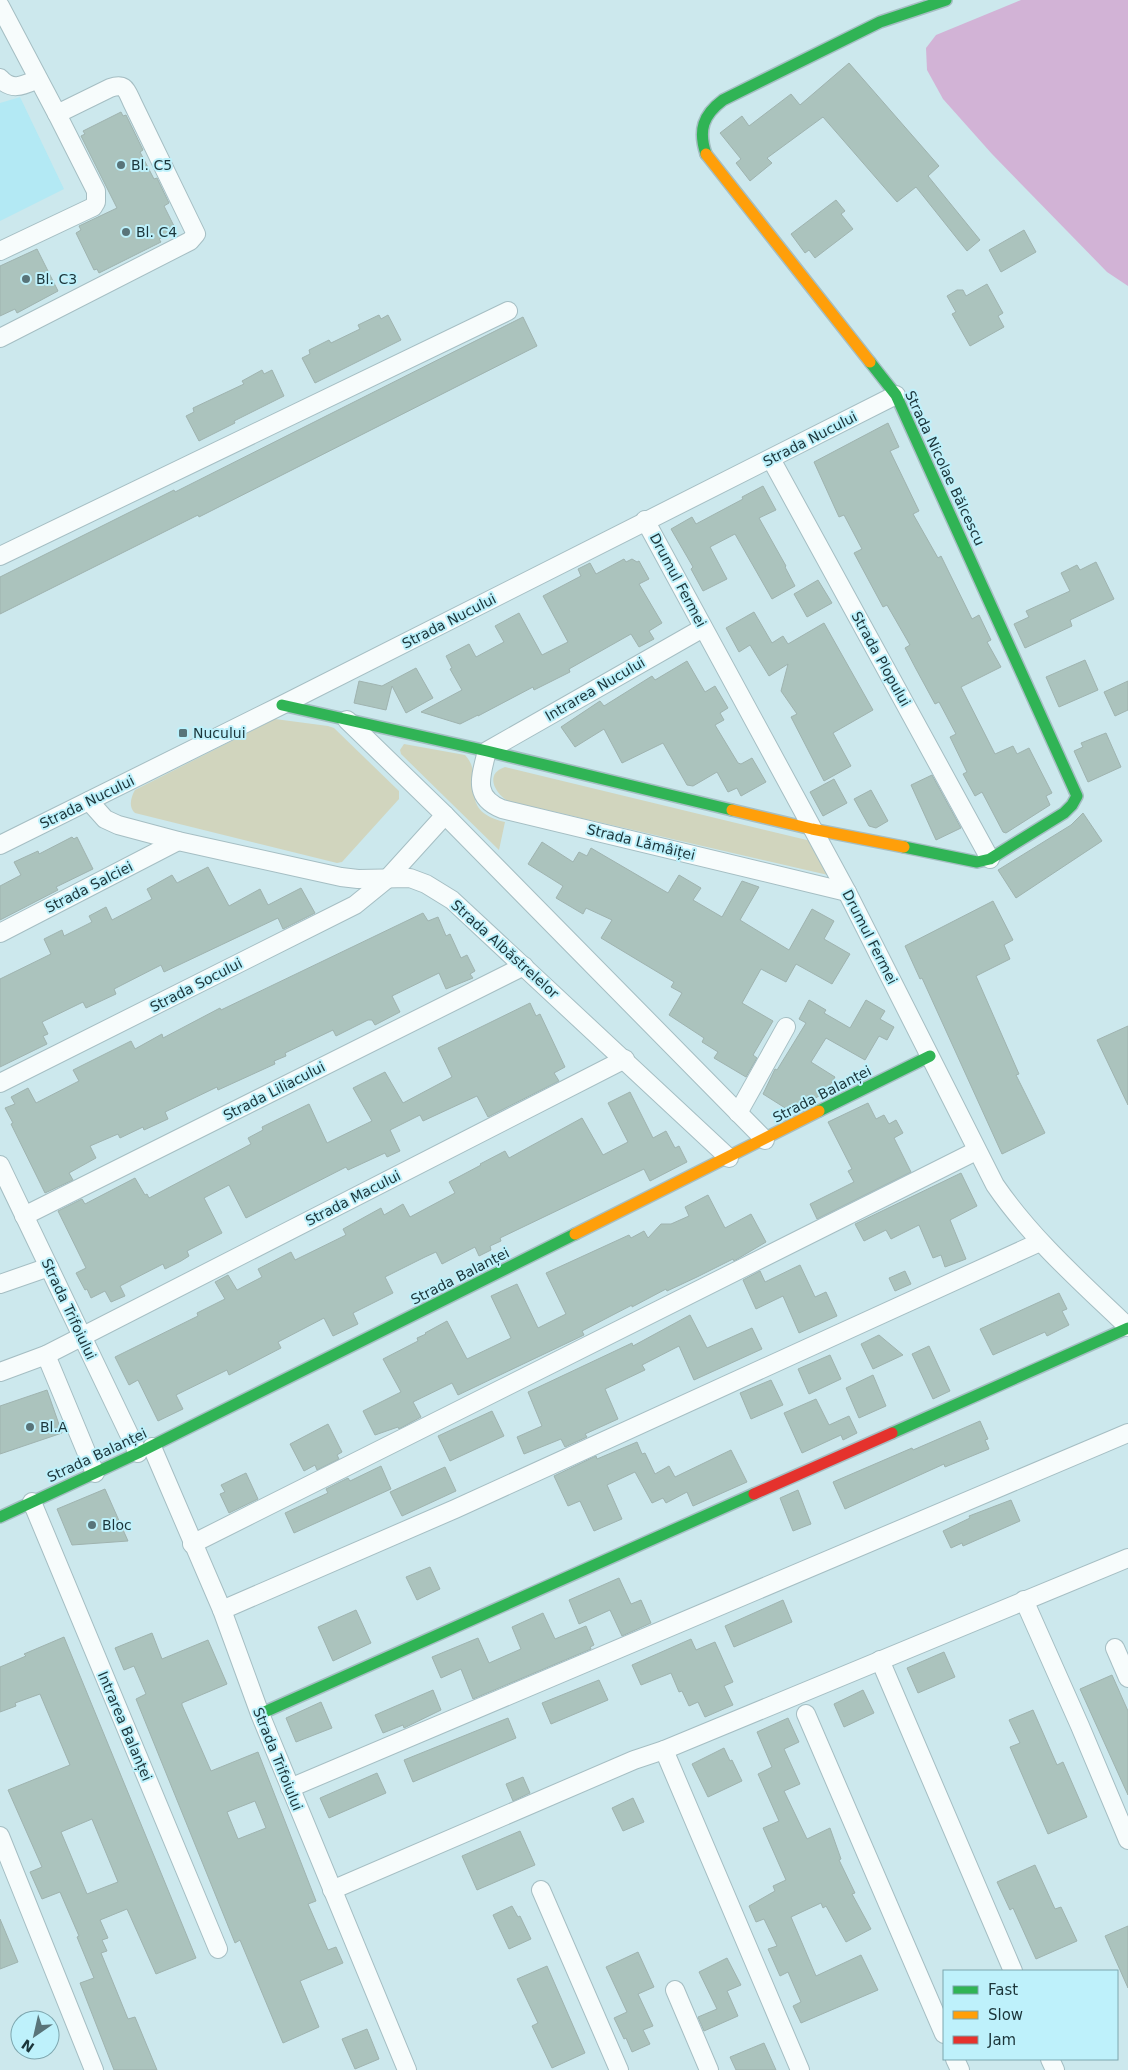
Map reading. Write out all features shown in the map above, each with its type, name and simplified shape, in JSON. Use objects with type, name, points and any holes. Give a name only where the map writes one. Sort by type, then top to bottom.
[{"type":"street","name":"Strada Nicolae Bălcescu","points":[[812,829],[976,862],[990,859],[1064,813],[1077,796],[896,395],[706,155],[700,142],[700,131],[703,121],[711,110],[732,94],[880,22],[946,0]]},
{"type":"street","points":[[0,6],[96,191],[96,202],[87,211],[0,251]]},
{"type":"street","points":[[0,78],[9,86],[16,88],[38,79]]},
{"type":"street","points":[[0,338],[190,241],[196,234],[124,87],[119,85],[110,88],[57,114]]},
{"type":"street","points":[[0,556],[508,311]]},
{"type":"street","name":"Strada Nucului","points":[[0,845],[896,395]]},
{"type":"street","name":"Strada Plopului","points":[[771,459],[990,859]]},
{"type":"street","name":"Drumul Fermei","points":[[645,520],[847,892],[976,1151],[999,1191],[1040,1242],[1128,1327]]},
{"type":"street","name":"Intrarea Nucului","points":[[487,750],[703,628]]},
{"type":"street","points":[[282,705],[487,750],[812,829]]},
{"type":"street","points":[[347,720],[445,815],[765,1140]]},
{"type":"street","name":"Strada Lămâiței","points":[[487,750],[481,791],[488,802],[502,809],[847,892]]},
{"type":"street","name":"Strada Albăstrelelor","points":[[89,801],[105,819],[118,825],[178,841],[341,877],[410,878],[426,884],[452,900],[729,1158]]},
{"type":"street","name":"Strada Socului","points":[[0,1082],[355,905],[387,879],[445,815]]},
{"type":"street","name":"Strada Salciei","points":[[0,933],[178,841]]},
{"type":"street","name":"Strada Liliacului","points":[[24,1216],[524,966]]},
{"type":"street","points":[[738,1113],[786,1027]]},
{"type":"street","name":"Strada Balanței","points":[[0,1517],[145,1450],[930,1056]]},
{"type":"street","name":"Strada Macului","points":[[0,1372],[46,1355],[624,1059]]},
{"type":"street","points":[[192,1544],[976,1151]]},
{"type":"street","name":"Strada Trifoiului","points":[[0,1165],[81,1336],[145,1450],[192,1544],[222,1610],[260,1714],[407,2070]]},
{"type":"street","points":[[222,1610],[456,1509],[1040,1242]]},
{"type":"street","points":[[0,1284],[49,1267]]},
{"type":"street","points":[[260,1714],[1128,1327]]},
{"type":"street","points":[[46,1355],[95,1474]]},
{"type":"street","points":[[290,1788],[1128,1433]]},
{"type":"street","name":"Intrarea Balanței","points":[[32,1502],[218,1949]]},
{"type":"street","points":[[332,1890],[634,1760],[664,1750],[1128,1558]]},
{"type":"street","points":[[1024,1600],[1128,1840]]},
{"type":"street","points":[[1115,1648],[1128,1678]]},
{"type":"street","points":[[880,1660],[1013,1970]]},
{"type":"street","points":[[806,1714],[943,2032]]},
{"type":"street","points":[[664,1750],[800,2070]]},
{"type":"street","points":[[0,1836],[94,2070]]},
{"type":"street","points":[[541,1890],[619,2070]]},
{"type":"street","points":[[674,1990],[709,2070]]},
{"type":"shaded area","points":[[1021,0],[1128,0],[1128,286],[1107,272],[992,154],[943,99],[927,70],[926,48],[936,35]]},
{"type":"shaded area","points":[[20,97],[64,189],[0,221],[0,103]]},
{"type":"green space","points":[[275,719],[334,728],[399,791],[399,799],[342,862],[337,863],[135,813],[131,808],[132,796],[135,790]]},
{"type":"green space","points":[[404,744],[465,755],[471,764],[474,793],[480,810],[490,817],[505,822],[499,850],[401,754],[400,750]]},
{"type":"green space","points":[[505,767],[811,841],[828,875],[508,801],[496,789],[493,779],[499,770]]},
{"type":"building","points":[[849,63],[939,166],[928,176],[980,240],[967,251],[916,187],[897,202],[823,117],[767,158],[772,163],[750,181],[736,163],[741,159],[720,133],[742,116],[749,126],[791,94],[800,105]]},
{"type":"building","points":[[121,112],[123,116],[126,115],[143,150],[140,152],[154,179],[157,178],[169,203],[164,206],[176,230],[159,239],[161,242],[99,273],[97,269],[94,270],[76,233],[81,230],[79,226],[117,208],[81,136],[85,134],[83,131]]},
{"type":"building","points":[[836,200],[845,211],[841,214],[853,229],[815,258],[809,250],[805,253],[791,234]]},
{"type":"building","points":[[1024,230],[1036,252],[1001,272],[989,250]]},
{"type":"building","name":"Bl. C3","points":[[37,249],[58,291],[17,313],[15,309],[0,316],[0,266]]},
{"type":"building","points":[[987,284],[1003,313],[998,316],[1004,327],[970,346],[952,314],[956,312],[947,296],[957,290],[963,290],[966,296]]},
{"type":"building","points":[[379,315],[381,319],[388,315],[401,340],[315,383],[302,358],[310,354],[309,350],[329,340],[331,343],[360,329],[358,325]]},
{"type":"building","points":[[523,317],[537,346],[199,517],[198,515],[0,614],[0,577],[174,490],[175,492]]},
{"type":"building","points":[[262,370],[264,374],[272,370],[284,396],[199,441],[186,416],[194,412],[193,408],[244,384],[242,381]]},
{"type":"building","points":[[888,423],[899,447],[890,451],[919,511],[913,514],[938,558],[941,556],[972,619],[979,615],[991,640],[987,642],[1001,667],[961,687],[995,754],[1013,746],[1017,754],[1029,748],[1052,793],[1046,796],[1050,805],[1006,833],[1003,832],[982,792],[975,796],[963,774],[967,772],[950,737],[956,734],[939,702],[935,704],[905,648],[910,645],[887,605],[883,607],[854,553],[862,549],[844,515],[839,517],[814,462]]},
{"type":"building","points":[[763,486],[776,510],[759,518],[795,586],[772,599],[735,534],[710,547],[727,579],[703,591],[691,569],[693,567],[671,529],[692,517],[696,524]]},
{"type":"building","points":[[624,559],[626,562],[632,559],[637,562],[639,561],[649,579],[639,584],[662,623],[649,631],[654,639],[639,647],[631,634],[569,669],[570,672],[534,690],[533,687],[460,724],[421,712],[462,690],[450,669],[452,668],[446,656],[469,644],[476,657],[504,642],[495,626],[519,613],[542,655],[568,642],[543,596],[581,576],[578,569],[590,563],[596,574]]},
{"type":"building","points":[[1096,562],[1114,599],[1070,620],[1072,626],[1025,648],[1014,624],[1029,617],[1026,611],[1070,591],[1061,573],[1077,565],[1080,570]]},
{"type":"building","points":[[818,580],[832,603],[807,617],[794,594]]},
{"type":"building","points":[[754,612],[772,643],[783,636],[788,644],[824,623],[873,710],[833,733],[851,766],[824,781],[791,717],[797,714],[781,691],[788,664],[769,676],[750,645],[739,652],[726,628]]},
{"type":"building","points":[[1085,660],[1098,690],[1059,707],[1046,677]]},
{"type":"building","points":[[687,661],[705,692],[715,686],[728,708],[720,713],[724,720],[715,725],[738,763],[741,764],[752,758],[766,782],[741,796],[737,788],[728,792],[717,772],[693,786],[687,785],[663,743],[622,763],[604,729],[575,747],[561,727],[600,701],[604,706],[652,676],[655,680]]},
{"type":"building","points":[[416,668],[433,698],[406,713],[392,686],[386,710],[354,703],[359,681],[382,686]]},
{"type":"building","points":[[1128,681],[1128,710],[1115,716],[1104,692]]},
{"type":"building","points":[[1106,733],[1121,767],[1088,782],[1074,751],[1083,747],[1081,743]]},
{"type":"building","points":[[932,775],[961,828],[936,840],[911,785]]},
{"type":"building","points":[[834,779],[847,803],[823,816],[810,792]]},
{"type":"building","points":[[871,790],[888,821],[876,828],[869,826],[854,799]]},
{"type":"building","points":[[1083,813],[1102,841],[1016,898],[998,870],[1071,825]]},
{"type":"building","points":[[72,837],[74,839],[77,837],[93,869],[56,887],[58,890],[0,920],[0,886],[21,875],[14,862],[38,851],[39,854]]},
{"type":"building","points":[[542,842],[573,862],[579,852],[587,856],[591,848],[668,893],[679,875],[701,888],[693,900],[722,917],[742,881],[759,887],[740,920],[789,950],[812,909],[834,921],[824,939],[850,954],[832,984],[796,964],[786,982],[761,969],[742,1003],[773,1021],[753,1055],[757,1058],[746,1077],[714,1058],[718,1052],[702,1042],[704,1038],[669,1015],[682,993],[671,987],[674,982],[601,938],[612,920],[586,908],[583,914],[556,898],[563,886],[528,864]]},
{"type":"building","points":[[208,867],[229,906],[260,889],[268,905],[301,888],[315,913],[283,929],[278,918],[164,972],[161,965],[114,989],[116,994],[86,1008],[83,1002],[42,1022],[48,1034],[43,1036],[47,1044],[0,1067],[0,979],[51,954],[44,939],[62,930],[64,936],[92,922],[89,916],[106,907],[112,920],[152,899],[147,889],[172,875],[177,883]]},
{"type":"building","points":[[993,901],[1013,940],[1004,945],[1010,959],[976,976],[1019,1074],[1016,1075],[1045,1133],[1002,1154],[922,978],[920,979],[905,946]]},
{"type":"building","points":[[423,913],[428,921],[438,917],[446,936],[450,934],[461,958],[467,955],[475,971],[470,974],[473,978],[446,989],[439,973],[392,996],[400,1012],[375,1025],[372,1020],[368,1020],[336,1036],[333,1030],[285,1053],[286,1056],[274,1061],[275,1064],[218,1090],[217,1087],[165,1112],[168,1119],[144,1130],[143,1127],[120,1138],[118,1134],[90,1146],[96,1158],[69,1173],[73,1180],[45,1193],[5,1108],[15,1104],[11,1097],[28,1088],[36,1103],[79,1081],[73,1070],[131,1041],[135,1049],[162,1034],[163,1038],[220,1008],[221,1010]]},
{"type":"building","points":[[809,1000],[826,1010],[824,1013],[850,1028],[866,1000],[885,1011],[880,1019],[894,1027],[887,1040],[879,1036],[865,1060],[826,1038],[811,1062],[835,1077],[825,1093],[790,1111],[763,1094],[775,1069],[777,1070],[806,1023],[799,1019]]},
{"type":"building","points":[[530,1003],[536,1016],[540,1014],[565,1067],[554,1073],[559,1081],[488,1117],[477,1096],[423,1121],[420,1115],[390,1130],[400,1151],[387,1157],[385,1153],[348,1170],[346,1167],[246,1218],[229,1185],[204,1198],[222,1233],[187,1251],[189,1256],[181,1261],[165,1269],[163,1264],[120,1286],[125,1296],[111,1302],[105,1291],[91,1298],[87,1289],[85,1290],[76,1273],[86,1268],[58,1211],[82,1199],[85,1204],[135,1178],[145,1195],[147,1194],[149,1198],[251,1144],[248,1138],[263,1130],[262,1127],[309,1104],[327,1143],[372,1121],[353,1088],[385,1072],[403,1103],[452,1077],[438,1048]]},
{"type":"building","points":[[1128,1026],[1128,1105],[1097,1040]]},
{"type":"building","points":[[630,1092],[653,1138],[666,1131],[675,1148],[679,1146],[687,1162],[650,1181],[644,1169],[500,1238],[501,1241],[490,1246],[491,1250],[479,1256],[475,1247],[442,1264],[436,1252],[425,1257],[385,1277],[393,1293],[353,1313],[358,1324],[333,1336],[324,1318],[278,1342],[281,1348],[229,1375],[227,1370],[176,1395],[183,1409],[158,1421],[138,1380],[129,1385],[115,1357],[198,1316],[197,1313],[225,1299],[215,1282],[228,1275],[237,1290],[262,1277],[258,1269],[291,1252],[295,1260],[346,1235],[343,1229],[381,1208],[384,1215],[403,1204],[410,1217],[455,1193],[449,1182],[480,1164],[505,1151],[509,1158],[582,1118],[603,1155],[628,1142],[608,1103]]},
{"type":"building","points":[[868,1103],[876,1119],[884,1115],[889,1124],[896,1120],[903,1133],[894,1138],[911,1172],[817,1219],[810,1204],[854,1182],[848,1171],[852,1169],[828,1122]]},
{"type":"building","points":[[961,1173],[977,1206],[950,1220],[966,1259],[945,1267],[941,1255],[933,1258],[919,1225],[891,1239],[886,1230],[864,1241],[855,1224]]},
{"type":"building","points":[[708,1195],[725,1228],[751,1214],[766,1242],[734,1261],[733,1259],[667,1291],[666,1289],[632,1307],[632,1305],[582,1331],[584,1335],[458,1395],[452,1383],[413,1402],[421,1417],[399,1429],[398,1427],[375,1435],[363,1411],[401,1392],[383,1359],[418,1341],[417,1338],[447,1321],[467,1359],[511,1338],[491,1296],[517,1284],[538,1328],[566,1314],[546,1273],[629,1235],[631,1238],[644,1231],[648,1238],[661,1224],[671,1224],[689,1216],[685,1207]]},
{"type":"building","points":[[800,1265],[815,1297],[826,1292],[837,1316],[799,1333],[783,1296],[756,1309],[743,1280],[760,1271],[765,1282]]},
{"type":"building","points":[[905,1271],[911,1284],[895,1291],[889,1278]]},
{"type":"building","points":[[1059,1293],[1067,1309],[1062,1311],[1069,1325],[1047,1336],[1045,1332],[993,1355],[980,1329]]},
{"type":"building","points":[[690,1315],[707,1348],[752,1328],[762,1349],[694,1380],[679,1346],[642,1365],[645,1370],[605,1389],[618,1419],[585,1434],[587,1437],[565,1447],[561,1439],[524,1454],[517,1437],[542,1426],[528,1392],[632,1343],[633,1346]]},
{"type":"building","points":[[879,1335],[903,1355],[873,1369],[861,1344]]},
{"type":"building","points":[[929,1346],[950,1391],[933,1399],[912,1354]]},
{"type":"building","points":[[830,1355],[841,1379],[809,1394],[798,1369]]},
{"type":"building","points":[[873,1375],[886,1406],[859,1418],[846,1388]]},
{"type":"building","points":[[771,1380],[783,1405],[751,1419],[740,1393]]},
{"type":"building","name":"Bl.A","points":[[47,1390],[62,1433],[0,1454],[0,1406]]},
{"type":"building","points":[[816,1399],[829,1425],[849,1416],[857,1433],[843,1440],[841,1435],[802,1453],[784,1413]]},
{"type":"building","points":[[492,1411],[504,1436],[450,1461],[438,1436]]},
{"type":"building","points":[[980,1421],[988,1439],[985,1440],[989,1449],[945,1467],[944,1464],[845,1509],[833,1482]]},
{"type":"building","points":[[328,1424],[342,1452],[337,1455],[339,1459],[317,1470],[315,1465],[304,1471],[290,1444]]},
{"type":"building","points":[[637,1442],[642,1454],[645,1453],[655,1474],[669,1466],[675,1477],[731,1450],[747,1482],[693,1506],[687,1492],[666,1503],[663,1498],[652,1503],[635,1472],[607,1485],[622,1519],[594,1531],[580,1501],[568,1506],[554,1476],[596,1456],[597,1459]]},
{"type":"building","points":[[381,1466],[391,1489],[294,1533],[285,1513],[328,1493],[326,1489],[348,1478],[350,1481]]},
{"type":"building","points":[[445,1467],[456,1491],[402,1516],[390,1492]]},
{"type":"building","points":[[246,1473],[258,1499],[229,1513],[220,1494],[225,1492],[221,1485]]},
{"type":"building","name":"Bloc","points":[[105,1489],[128,1541],[72,1545],[57,1509]]},
{"type":"building","points":[[798,1490],[811,1524],[793,1531],[780,1498]]},
{"type":"building","points":[[1011,1500],[1020,1521],[963,1546],[962,1543],[951,1548],[943,1531],[970,1518],[969,1516]]},
{"type":"building","points":[[430,1567],[440,1589],[417,1600],[406,1577]]},
{"type":"building","points":[[619,1578],[631,1604],[641,1600],[651,1623],[622,1636],[610,1610],[579,1624],[569,1600]]},
{"type":"building","points":[[783,1600],[792,1622],[734,1647],[725,1626]]},
{"type":"building","points":[[356,1610],[371,1643],[333,1661],[318,1627]]},
{"type":"building","points":[[543,1613],[555,1639],[586,1626],[594,1645],[590,1647],[591,1649],[473,1699],[461,1669],[441,1678],[432,1657],[478,1638],[489,1663],[521,1649],[512,1627]]},
{"type":"building","points":[[152,1633],[162,1659],[208,1640],[227,1684],[182,1703],[182,1705],[211,1771],[258,1752],[316,1901],[308,1904],[328,1950],[336,1947],[343,1963],[300,1981],[319,2027],[283,2043],[240,1940],[235,1943],[136,1699],[146,1694],[134,1666],[124,1670],[115,1648]],"holes":[[[255,1801],[266,1828],[238,1839],[227,1812]]]},
{"type":"building","points":[[64,1637],[196,1958],[156,1974],[127,1909],[100,1920],[108,1938],[102,1940],[107,1951],[101,1953],[128,2019],[135,2017],[157,2070],[114,2070],[80,1983],[94,1978],[77,1937],[79,1936],[60,1892],[42,1899],[30,1872],[42,1867],[8,1790],[70,1765],[40,1694],[15,1703],[16,1706],[0,1712],[0,1667],[26,1656],[24,1654]],"holes":[[[92,1819],[118,1882],[87,1894],[61,1832]]]},
{"type":"building","points":[[691,1639],[696,1650],[715,1642],[733,1682],[724,1686],[733,1705],[705,1717],[698,1702],[689,1706],[682,1691],[679,1692],[671,1673],[641,1685],[632,1665]]},
{"type":"building","points":[[944,1652],[955,1677],[918,1693],[907,1668]]},
{"type":"building","points":[[1112,1675],[1128,1711],[1128,1795],[1080,1689]]},
{"type":"building","points":[[599,1680],[608,1700],[551,1724],[542,1703]]},
{"type":"building","points":[[433,1690],[441,1710],[404,1728],[403,1725],[383,1733],[375,1715]]},
{"type":"building","points":[[863,1690],[874,1713],[844,1727],[834,1704]]},
{"type":"building","points":[[321,1702],[332,1728],[296,1742],[286,1718]]},
{"type":"building","points":[[1033,1710],[1057,1765],[1063,1762],[1087,1817],[1048,1834],[1010,1747],[1020,1743],[1009,1720]]},
{"type":"building","points":[[508,1718],[516,1738],[413,1782],[404,1760]]},
{"type":"building","points":[[788,1718],[799,1742],[784,1749],[800,1784],[784,1791],[807,1839],[830,1828],[841,1859],[839,1860],[855,1893],[852,1894],[871,1929],[846,1942],[826,1906],[823,1908],[821,1903],[791,1917],[816,1976],[861,1955],[878,1990],[801,2023],[793,2006],[801,2002],[788,1972],[780,1976],[768,1949],[777,1946],[764,1919],[756,1922],[749,1906],[775,1891],[773,1886],[786,1880],[763,1828],[779,1821],[758,1774],[772,1767],[757,1732]]},
{"type":"building","points":[[724,1748],[742,1781],[708,1797],[692,1764]]},
{"type":"building","points":[[377,1773],[386,1793],[329,1818],[320,1798]]},
{"type":"building","points":[[523,1777],[530,1793],[513,1801],[506,1784]]},
{"type":"building","points":[[633,1798],[644,1822],[623,1831],[612,1808]]},
{"type":"building","points":[[520,1831],[535,1865],[477,1890],[462,1856]]},
{"type":"building","points":[[1035,1865],[1055,1909],[1061,1907],[1077,1941],[1036,1959],[1013,1908],[1010,1910],[997,1882]]},
{"type":"building","points":[[512,1906],[518,1917],[520,1916],[531,1939],[509,1949],[493,1915]]},
{"type":"building","points":[[0,1919],[18,1962],[0,1969]]},
{"type":"building","points":[[1128,1926],[1128,1988],[1105,1936]]},
{"type":"building","points":[[638,1952],[654,1987],[638,1994],[653,2026],[643,2030],[650,2044],[632,2052],[614,2018],[627,2012],[606,1967]]},
{"type":"building","points":[[727,1958],[741,1985],[727,1991],[738,2016],[704,2031],[698,2017],[717,2009],[699,1972]]},
{"type":"building","points":[[547,1966],[585,2053],[552,2068],[532,2026],[538,2023],[517,1979]]},
{"type":"building","points":[[367,2029],[379,2059],[355,2069],[342,2039]]},
{"type":"building","points":[[764,2043],[776,2070],[736,2070],[730,2057]]},
{"type":"traffic: fast","points":[[706,154],[702,138],[704,124],[711,111],[723,100],[880,22],[946,0]]},
{"type":"traffic: fast","points":[[870,362],[896,395],[1077,796],[1064,813],[990,859],[977,862],[904,847]]},
{"type":"traffic: fast","points":[[282,705],[487,751],[732,810]]},
{"type":"traffic: fast","points":[[819,1111],[930,1056]]},
{"type":"traffic: fast","points":[[0,1517],[138,1453],[575,1234]]},
{"type":"traffic: fast","points":[[892,1433],[1128,1328]]},
{"type":"traffic: fast","points":[[260,1714],[754,1494]]},
{"type":"traffic: slow","points":[[706,154],[870,362]]},
{"type":"traffic: slow","points":[[732,810],[812,829],[904,847]]},
{"type":"traffic: slow","points":[[575,1234],[819,1111]]},
{"type":"traffic: jam","points":[[754,1494],[892,1433]]},
{"type":"place","name":"Bl. C5","points":[[121,165]]},
{"type":"place","name":"Bl. C4","points":[[126,232]]},
{"type":"place","name":"Bl. C3","points":[[26,279]]},
{"type":"place","name":"Nucului","points":[[183,733]]},
{"type":"place","name":"Bl.A","points":[[30,1427]]},
{"type":"place","name":"Bloc","points":[[92,1525]]}]
